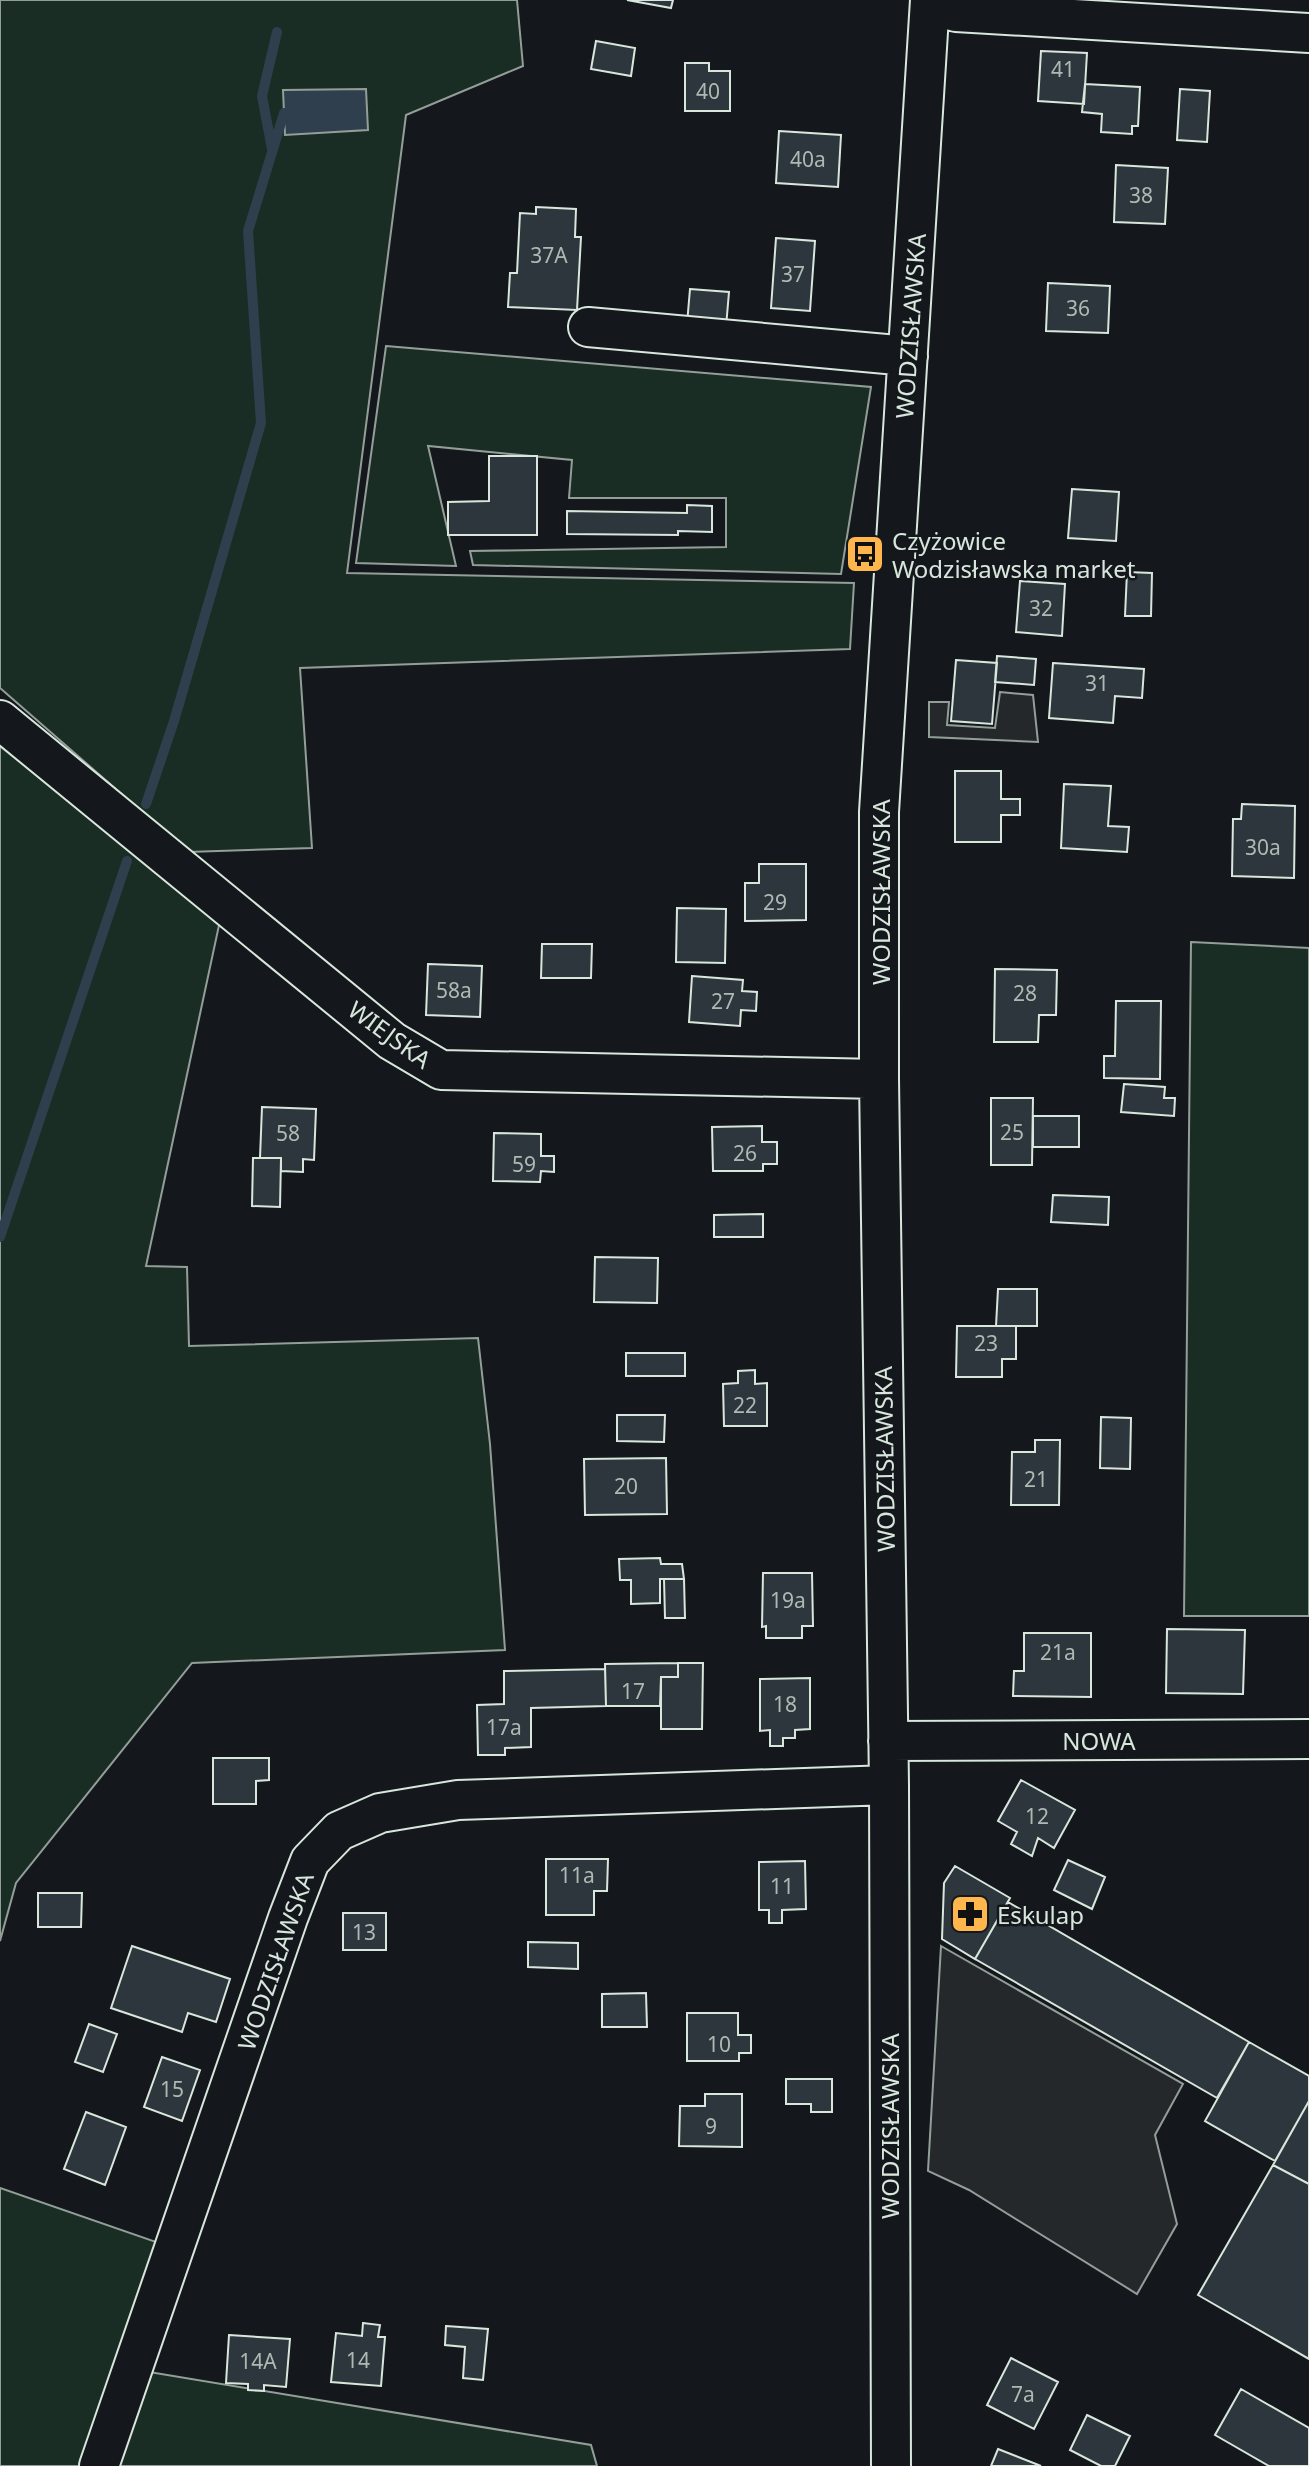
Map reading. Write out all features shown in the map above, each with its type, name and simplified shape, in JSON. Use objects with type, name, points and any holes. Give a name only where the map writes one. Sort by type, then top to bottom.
[{"type":"street","points":[[930,2],[956,12],[1309,33]]},
{"type":"street","name":"WODZISŁAWSKA","points":[[891,2466],[889,1786],[879,1079],[879,812],[930,2]]},
{"type":"street","points":[[587,327],[908,356]]},
{"type":"street","name":"WIEJSKA","points":[[0,720],[392,1041],[441,1070],[879,1079]]},
{"type":"street","name":"NOWA","points":[[888,1741],[1309,1739]]},
{"type":"street","name":"WODZISŁAWSKA","points":[[99,2466],[301,1884],[310,1861],[339,1831],[380,1813],[458,1800],[889,1786]]},
{"type":"green space","points":[[0,0],[517,0],[523,66],[406,115],[347,573],[854,583],[850,649],[300,668],[312,848],[188,852],[0,688]]},
{"type":"green space","points":[[386,346],[871,387],[841,574],[473,565],[470,551],[726,547],[726,498],[569,498],[572,460],[428,446],[456,566],[356,563]]},
{"type":"green space","points":[[0,740],[221,916],[146,1266],[187,1267],[189,1346],[478,1338],[490,1444],[505,1650],[192,1663],[16,1883],[0,1941]]},
{"type":"green space","points":[[1191,942],[1309,948],[1309,1616],[1184,1616]]},
{"type":"green space","points":[[0,2188],[162,2244],[119,2367],[591,2445],[597,2466],[0,2466]]},
{"type":"shaded area","points":[[1000,692],[1033,695],[1038,742],[929,737],[929,702],[949,702],[947,725],[995,728]]},
{"type":"shaded area","points":[[941,1946],[1183,2084],[1155,2135],[1177,2224],[1137,2294],[969,2190],[928,2171]]},
{"type":"water","points":[[366,89],[368,130],[285,135],[283,90]]},
{"type":"building","points":[[627,0],[673,0],[671,8]]},
{"type":"building","points":[[596,41],[635,48],[631,76],[591,69]]},
{"type":"building","points":[[1041,51],[1087,53],[1084,104],[1038,101]]},
{"type":"building","points":[[685,63],[709,63],[709,71],[730,71],[730,111],[685,111]]},
{"type":"building","points":[[1085,84],[1140,87],[1138,126],[1132,126],[1132,134],[1101,132],[1102,114],[1082,112]]},
{"type":"building","points":[[1180,89],[1210,91],[1207,142],[1177,140]]},
{"type":"building","points":[[779,131],[841,135],[838,187],[776,183]]},
{"type":"building","points":[[1116,165],[1168,168],[1165,224],[1114,222]]},
{"type":"building","points":[[536,207],[576,209],[575,237],[581,237],[577,310],[508,307],[510,273],[517,273],[520,213],[536,214]]},
{"type":"building","points":[[776,238],[815,241],[810,311],[771,308]]},
{"type":"building","points":[[1048,283],[1110,286],[1108,333],[1046,331]]},
{"type":"building","points":[[690,289],[729,292],[726,327],[687,324]]},
{"type":"building","points":[[489,456],[537,456],[537,535],[448,535],[448,502],[489,501]]},
{"type":"building","points":[[1072,489],[1119,492],[1116,541],[1068,538]]},
{"type":"building","points":[[687,505],[712,506],[712,532],[678,531],[678,535],[567,534],[567,511],[687,513]]},
{"type":"building","points":[[1127,572],[1152,573],[1151,616],[1125,616]]},
{"type":"building","points":[[1020,581],[1065,584],[1062,636],[1016,632]]},
{"type":"building","points":[[997,656],[1036,659],[1034,685],[995,682]]},
{"type":"building","points":[[956,660],[997,663],[992,724],[951,721]]},
{"type":"building","points":[[1053,663],[1144,669],[1142,698],[1115,696],[1113,723],[1049,718]]},
{"type":"building","points":[[955,771],[1001,771],[1001,799],[1020,799],[1020,815],[1001,815],[1001,842],[955,842]]},
{"type":"building","points":[[1064,784],[1111,786],[1108,826],[1129,827],[1127,852],[1061,848]]},
{"type":"building","points":[[1242,804],[1295,806],[1294,878],[1232,876],[1233,819],[1241,819]]},
{"type":"building","points":[[759,864],[806,864],[806,920],[745,921],[745,883],[759,883]]},
{"type":"building","points":[[677,908],[726,909],[725,963],[676,962]]},
{"type":"building","points":[[542,944],[592,944],[591,978],[541,978]]},
{"type":"building","points":[[428,964],[482,966],[480,1017],[426,1015]]},
{"type":"building","points":[[995,969],[1057,970],[1056,1015],[1039,1015],[1038,1042],[994,1042]]},
{"type":"building","points":[[692,976],[743,980],[742,991],[757,992],[756,1011],[741,1010],[740,1026],[689,1022]]},
{"type":"building","points":[[1116,1001],[1161,1001],[1160,1079],[1104,1078],[1104,1056],[1115,1056]]},
{"type":"building","points":[[1124,1084],[1165,1087],[1164,1098],[1175,1098],[1174,1116],[1121,1112]]},
{"type":"building","points":[[991,1098],[1033,1098],[1032,1165],[991,1165]]},
{"type":"building","points":[[262,1107],[316,1109],[314,1160],[303,1159],[303,1172],[281,1171],[281,1158],[260,1158]]},
{"type":"building","points":[[1033,1116],[1079,1116],[1079,1147],[1033,1147]]},
{"type":"building","points":[[762,1126],[762,1142],[777,1142],[777,1164],[763,1164],[763,1171],[713,1171],[712,1127]]},
{"type":"building","points":[[494,1133],[541,1134],[541,1156],[554,1156],[554,1172],[541,1171],[540,1182],[493,1181]]},
{"type":"building","points":[[253,1158],[281,1158],[280,1207],[252,1206]]},
{"type":"building","points":[[1053,1195],[1109,1197],[1108,1225],[1051,1222]]},
{"type":"building","points":[[763,1214],[763,1237],[714,1237],[714,1215]]},
{"type":"building","points":[[595,1257],[658,1258],[657,1303],[594,1302]]},
{"type":"building","points":[[998,1289],[1037,1289],[1037,1326],[996,1326]]},
{"type":"building","points":[[957,1326],[1016,1326],[1016,1359],[1002,1359],[1002,1377],[956,1377]]},
{"type":"building","points":[[626,1353],[685,1353],[685,1376],[626,1376]]},
{"type":"building","points":[[755,1370],[755,1384],[767,1383],[767,1426],[724,1426],[723,1384],[738,1383],[738,1371]]},
{"type":"building","points":[[617,1415],[665,1415],[664,1442],[617,1441]]},
{"type":"building","points":[[1101,1417],[1131,1418],[1130,1469],[1100,1468]]},
{"type":"building","points":[[1035,1440],[1060,1440],[1059,1505],[1011,1505],[1012,1452],[1035,1452]]},
{"type":"building","points":[[666,1458],[667,1514],[585,1515],[584,1459]]},
{"type":"building","points":[[660,1558],[661,1564],[682,1564],[684,1579],[660,1579],[660,1603],[631,1604],[631,1580],[620,1580],[619,1559]]},
{"type":"building","points":[[763,1573],[812,1573],[813,1626],[802,1626],[802,1638],[766,1638],[766,1626],[762,1627]]},
{"type":"building","points":[[664,1579],[684,1579],[685,1618],[665,1618]]},
{"type":"building","points":[[1167,1629],[1245,1630],[1243,1694],[1166,1693]]},
{"type":"building","points":[[1024,1633],[1091,1633],[1091,1697],[1013,1696],[1014,1671],[1024,1671]]},
{"type":"building","points":[[678,1663],[703,1663],[702,1729],[661,1729],[661,1677],[678,1677]]},
{"type":"building","points":[[678,1663],[678,1677],[661,1677],[660,1706],[606,1706],[605,1664]]},
{"type":"building","points":[[605,1669],[606,1706],[531,1708],[531,1747],[505,1748],[505,1755],[478,1755],[477,1705],[504,1704],[504,1671]]},
{"type":"building","points":[[810,1678],[810,1729],[795,1730],[795,1738],[783,1738],[783,1746],[770,1746],[770,1730],[760,1731],[760,1679]]},
{"type":"building","points":[[213,1758],[269,1758],[269,1780],[256,1781],[256,1804],[213,1804]]},
{"type":"building","points":[[1021,1780],[1075,1810],[1054,1848],[1038,1838],[1032,1856],[1011,1844],[1017,1832],[998,1821]]},
{"type":"building","points":[[546,1859],[608,1859],[607,1891],[594,1891],[594,1915],[546,1915]]},
{"type":"building","points":[[1068,1860],[1105,1877],[1092,1909],[1054,1890]]},
{"type":"building","points":[[805,1861],[806,1909],[782,1910],[782,1923],[769,1923],[769,1910],[759,1910],[759,1862]]},
{"type":"building","points":[[955,1866],[1010,1898],[975,1959],[942,1939],[944,1883]]},
{"type":"building","points":[[38,1893],[82,1893],[81,1927],[38,1927]]},
{"type":"building","points":[[1008,1902],[1249,2042],[1217,2098],[975,1959]]},
{"type":"building","points":[[343,1913],[386,1913],[386,1950],[343,1950]]},
{"type":"building","points":[[528,1942],[578,1943],[578,1969],[528,1967]]},
{"type":"building","points":[[132,1946],[230,1979],[216,2022],[188,2013],[182,2032],[111,2008]]},
{"type":"building","points":[[646,1993],[647,2027],[602,2027],[602,1994]]},
{"type":"building","points":[[687,2013],[738,2013],[738,2035],[751,2035],[751,2053],[739,2053],[739,2061],[687,2061]]},
{"type":"building","points":[[89,2024],[117,2034],[103,2072],[75,2062]]},
{"type":"building","points":[[1249,2042],[1309,2076],[1309,2101],[1275,2161],[1205,2121]]},
{"type":"building","points":[[162,2057],[200,2070],[182,2121],[144,2107]]},
{"type":"building","points":[[786,2079],[832,2079],[832,2112],[811,2112],[811,2104],[786,2104]]},
{"type":"building","points":[[705,2094],[742,2094],[742,2147],[679,2146],[680,2106],[705,2106]]},
{"type":"building","points":[[1309,2101],[1309,2184],[1273,2165]]},
{"type":"building","points":[[86,2112],[126,2127],[105,2185],[64,2169]]},
{"type":"building","points":[[1273,2165],[1309,2184],[1309,2359],[1198,2295]]},
{"type":"building","points":[[363,2323],[380,2325],[378,2337],[385,2337],[381,2386],[331,2382],[336,2333],[362,2336]]},
{"type":"building","points":[[446,2326],[488,2329],[483,2380],[463,2378],[465,2347],[445,2345]]},
{"type":"building","points":[[229,2335],[290,2339],[286,2387],[264,2385],[264,2391],[248,2390],[248,2384],[226,2383]]},
{"type":"building","points":[[1011,2358],[1058,2382],[1034,2429],[987,2405]]},
{"type":"building","points":[[1241,2389],[1309,2428],[1309,2466],[1269,2466],[1215,2435]]},
{"type":"building","points":[[1087,2415],[1130,2436],[1115,2466],[1101,2466],[1070,2450]]},
{"type":"building","points":[[998,2449],[1041,2466],[991,2466]]},
{"type":"waterway","points":[[272,149],[262,96],[277,32]]},
{"type":"waterway","points":[[146,804],[174,721],[261,423],[248,231],[284,113]]},
{"type":"waterway","points":[[0,1237],[127,861]]},
{"type":"place","name":"Czyżowice Wodzisławska market","points":[[865,554]]},
{"type":"place","name":"Eskulap","points":[[970,1914]]}]
